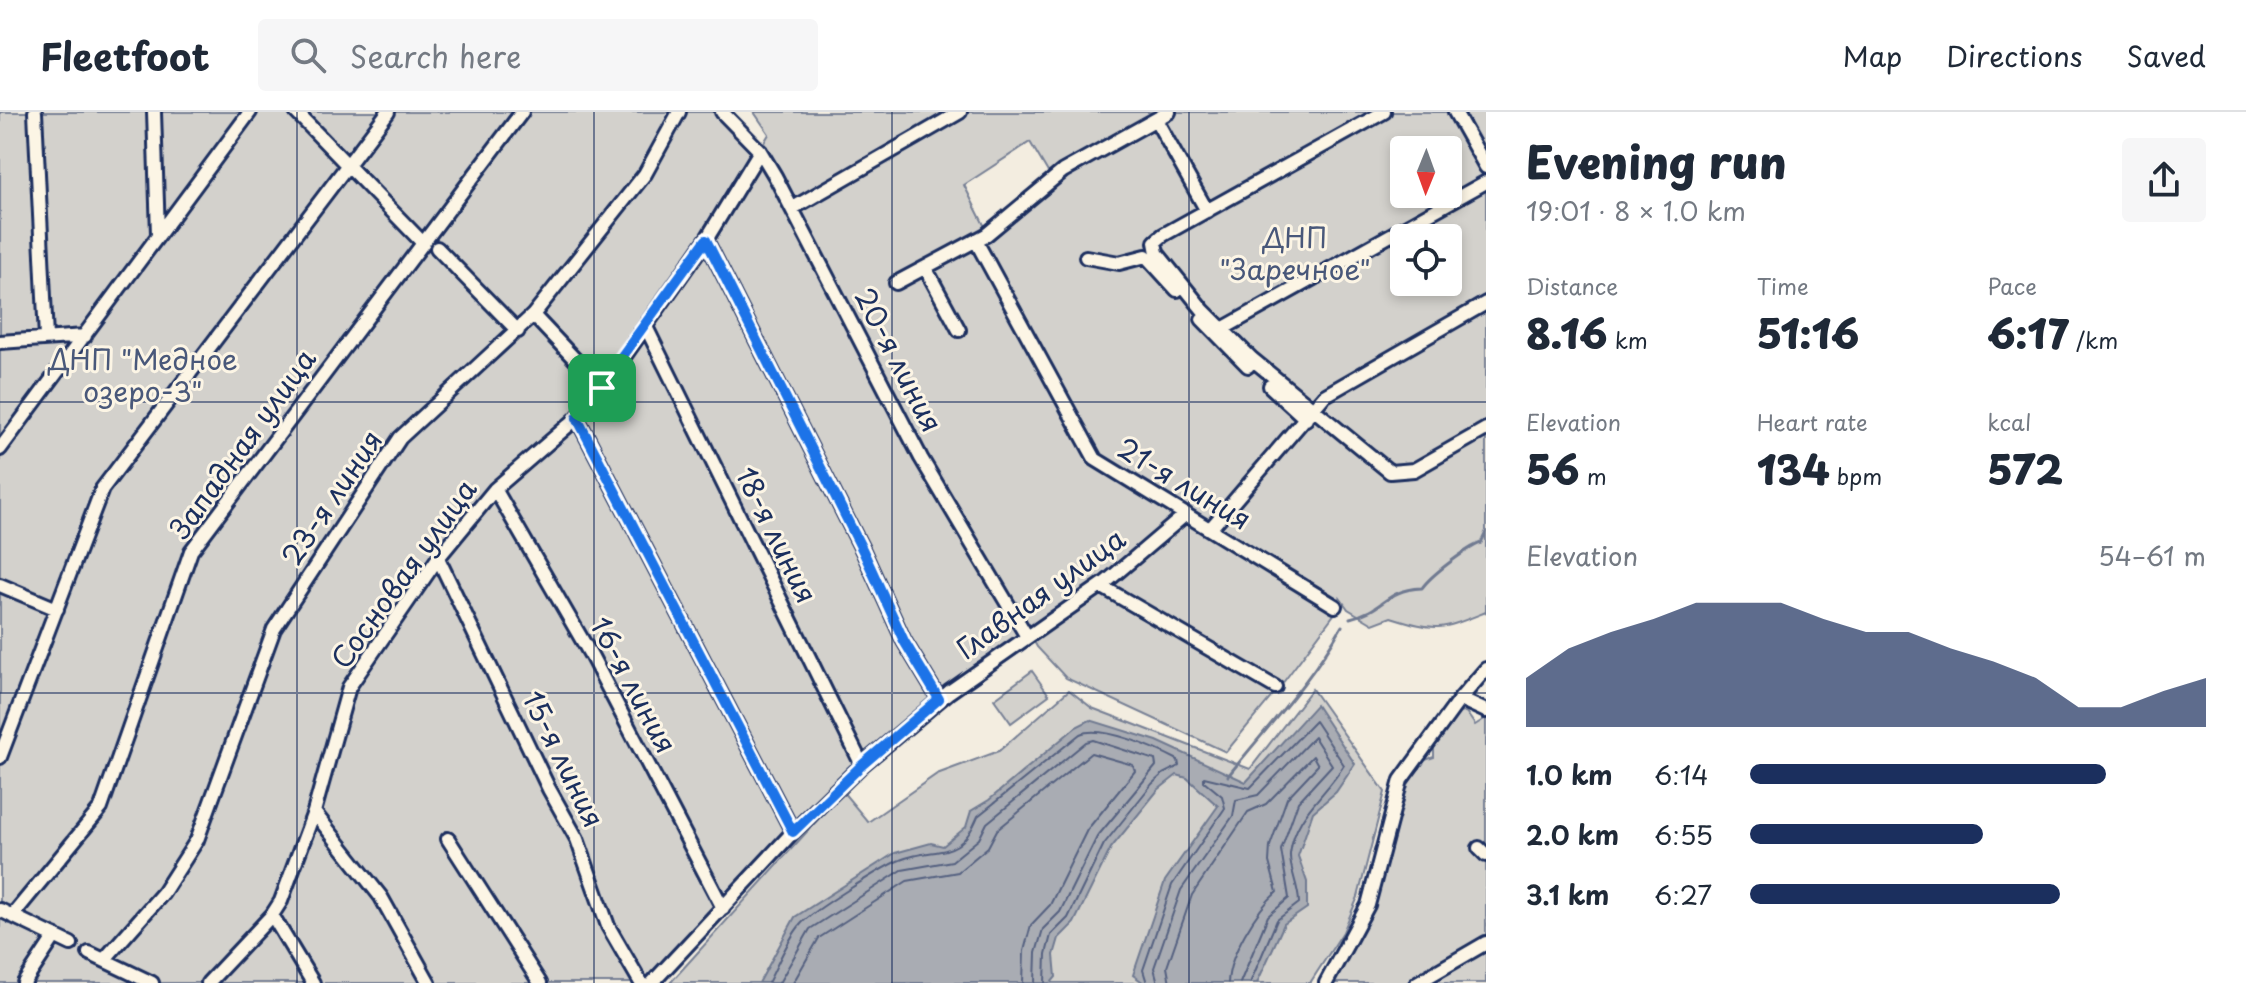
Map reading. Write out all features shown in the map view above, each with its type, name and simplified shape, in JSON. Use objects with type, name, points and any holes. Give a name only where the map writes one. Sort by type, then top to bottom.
[{"type":"street","points":[[35,112],[46,338]]},
{"type":"street","points":[[154,112],[158,234]]},
{"type":"street","points":[[0,449],[250,112]]},
{"type":"street","points":[[296,112],[421,241]]},
{"type":"street","points":[[0,757],[102,489],[388,112]]},
{"type":"street","name":"Западная улица","points":[[6,913],[101,808],[191,551],[421,241],[522,112]]},
{"type":"street","name":"23-я линия","points":[[104,960],[163,893],[197,840],[274,629],[400,438],[533,315],[645,174],[679,112]]},
{"type":"street","name":"20-я линия","points":[[722,112],[760,151],[793,208],[921,458],[1026,635]]},
{"type":"street","points":[[793,208],[960,112]]},
{"type":"street","points":[[896,283],[976,241],[1063,171],[1169,112]]},
{"type":"street","points":[[1309,415],[1193,299],[1155,246],[1163,235],[1384,112]]},
{"type":"street","points":[[1455,112],[1486,167]]},
{"type":"street","points":[[1156,120],[1207,211]]},
{"type":"street","name":"Сосновая улица","points":[[212,981],[281,901],[314,812],[349,687],[438,558],[495,489],[577,418],[602,388],[706,240],[760,151]]},
{"type":"street","points":[[1224,328],[1486,182]]},
{"type":"street","points":[[706,240],[863,551],[904,641],[939,699]]},
{"type":"street","name":"21-я линия","points":[[976,241],[1095,459],[1335,606]]},
{"type":"street","points":[[437,248],[518,331]]},
{"type":"street","points":[[1086,257],[1119,263],[1135,256],[1146,256],[1217,336],[1309,415],[1381,467],[1397,474],[1414,470],[1486,429]]},
{"type":"street","points":[[926,269],[959,330]]},
{"type":"street","points":[[1211,528],[1324,396],[1486,303]]},
{"type":"street","points":[[533,315],[602,388]]},
{"type":"street","name":"18-я линия","points":[[646,327],[862,765]]},
{"type":"street","points":[[0,342],[85,336]]},
{"type":"street","points":[[577,418],[793,832]]},
{"type":"street","name":"16-я линия","points":[[495,489],[592,657],[723,908]]},
{"type":"street","name":"Главная улица","points":[[652,983],[793,832],[862,765],[939,699],[1026,635],[1101,586],[1186,514]]},
{"type":"street","name":"15-я линия","points":[[438,558],[549,789],[577,839],[608,926],[641,983]]},
{"type":"street","points":[[0,585],[57,609]]},
{"type":"street","points":[[1101,586],[1275,687]]},
{"type":"street","points":[[1326,983],[1368,905],[1401,780],[1460,699],[1486,669]]},
{"type":"street","points":[[1460,699],[1486,711]]},
{"type":"street","points":[[314,812],[381,897],[429,983]]},
{"type":"street","points":[[448,839],[540,983]]},
{"type":"street","points":[[6,913],[71,944]]},
{"type":"street","points":[[272,915],[313,983]]},
{"type":"street","points":[[24,983],[55,936]]},
{"type":"street","points":[[1417,983],[1486,943]]},
{"type":"street","points":[[89,953],[152,983]]},
{"type":"green space","points":[[0,112],[722,112],[759,151],[769,134],[754,112],[1486,112],[1486,612],[1439,627],[1391,617],[1373,624],[1348,609],[1340,598],[1335,613],[1226,752],[1066,678],[1037,647],[1030,634],[862,765],[652,983],[0,983]],"holes":[[[1030,142],[1052,179],[988,233],[964,185]]]},
{"type":"green space","points":[[1032,671],[1049,695],[1011,723],[994,699]]},
{"type":"green space","points":[[1312,689],[1385,792],[1358,897],[1343,932],[1310,983],[670,983],[843,792],[868,822],[937,774],[999,751],[1069,690],[1092,708],[1250,769]]},
{"type":"green space","points":[[1466,712],[1475,725],[1486,718],[1486,983],[1326,983],[1368,905],[1383,842],[1410,773],[1420,768],[1422,761],[1434,757],[1434,747],[1444,734],[1443,727],[1456,713]]},
{"type":"water","points":[[1316,705],[1355,764],[1336,792],[1313,812],[1298,856],[1307,882],[1307,908],[1284,924],[1257,983],[1144,983],[1133,975],[1165,881],[1218,806],[1187,778],[1177,775],[1158,790],[1111,848],[1074,923],[1059,938],[1054,955],[1056,977],[1051,983],[759,983],[795,917],[895,853],[931,843],[943,846],[966,827],[971,811],[989,800],[1076,727],[1090,720],[1157,741],[1246,782]]},
{"type":"waterway","points":[[1350,618],[1371,610],[1399,592],[1422,588],[1450,562],[1481,543],[1486,532]]},
{"type":"waterway","points":[[1228,776],[1303,684],[1342,626]]},
{"type":"route","points":[[706,240],[863,551],[904,641],[939,699],[862,765],[793,832],[577,418],[602,388],[706,240]]},
{"type":"park label","name":"ДНП \"Заречное\"","points":[[1295,254]]},
{"type":"park label","name":"ДНП \"Медное озеро-3\"","points":[[143,376]]}]
